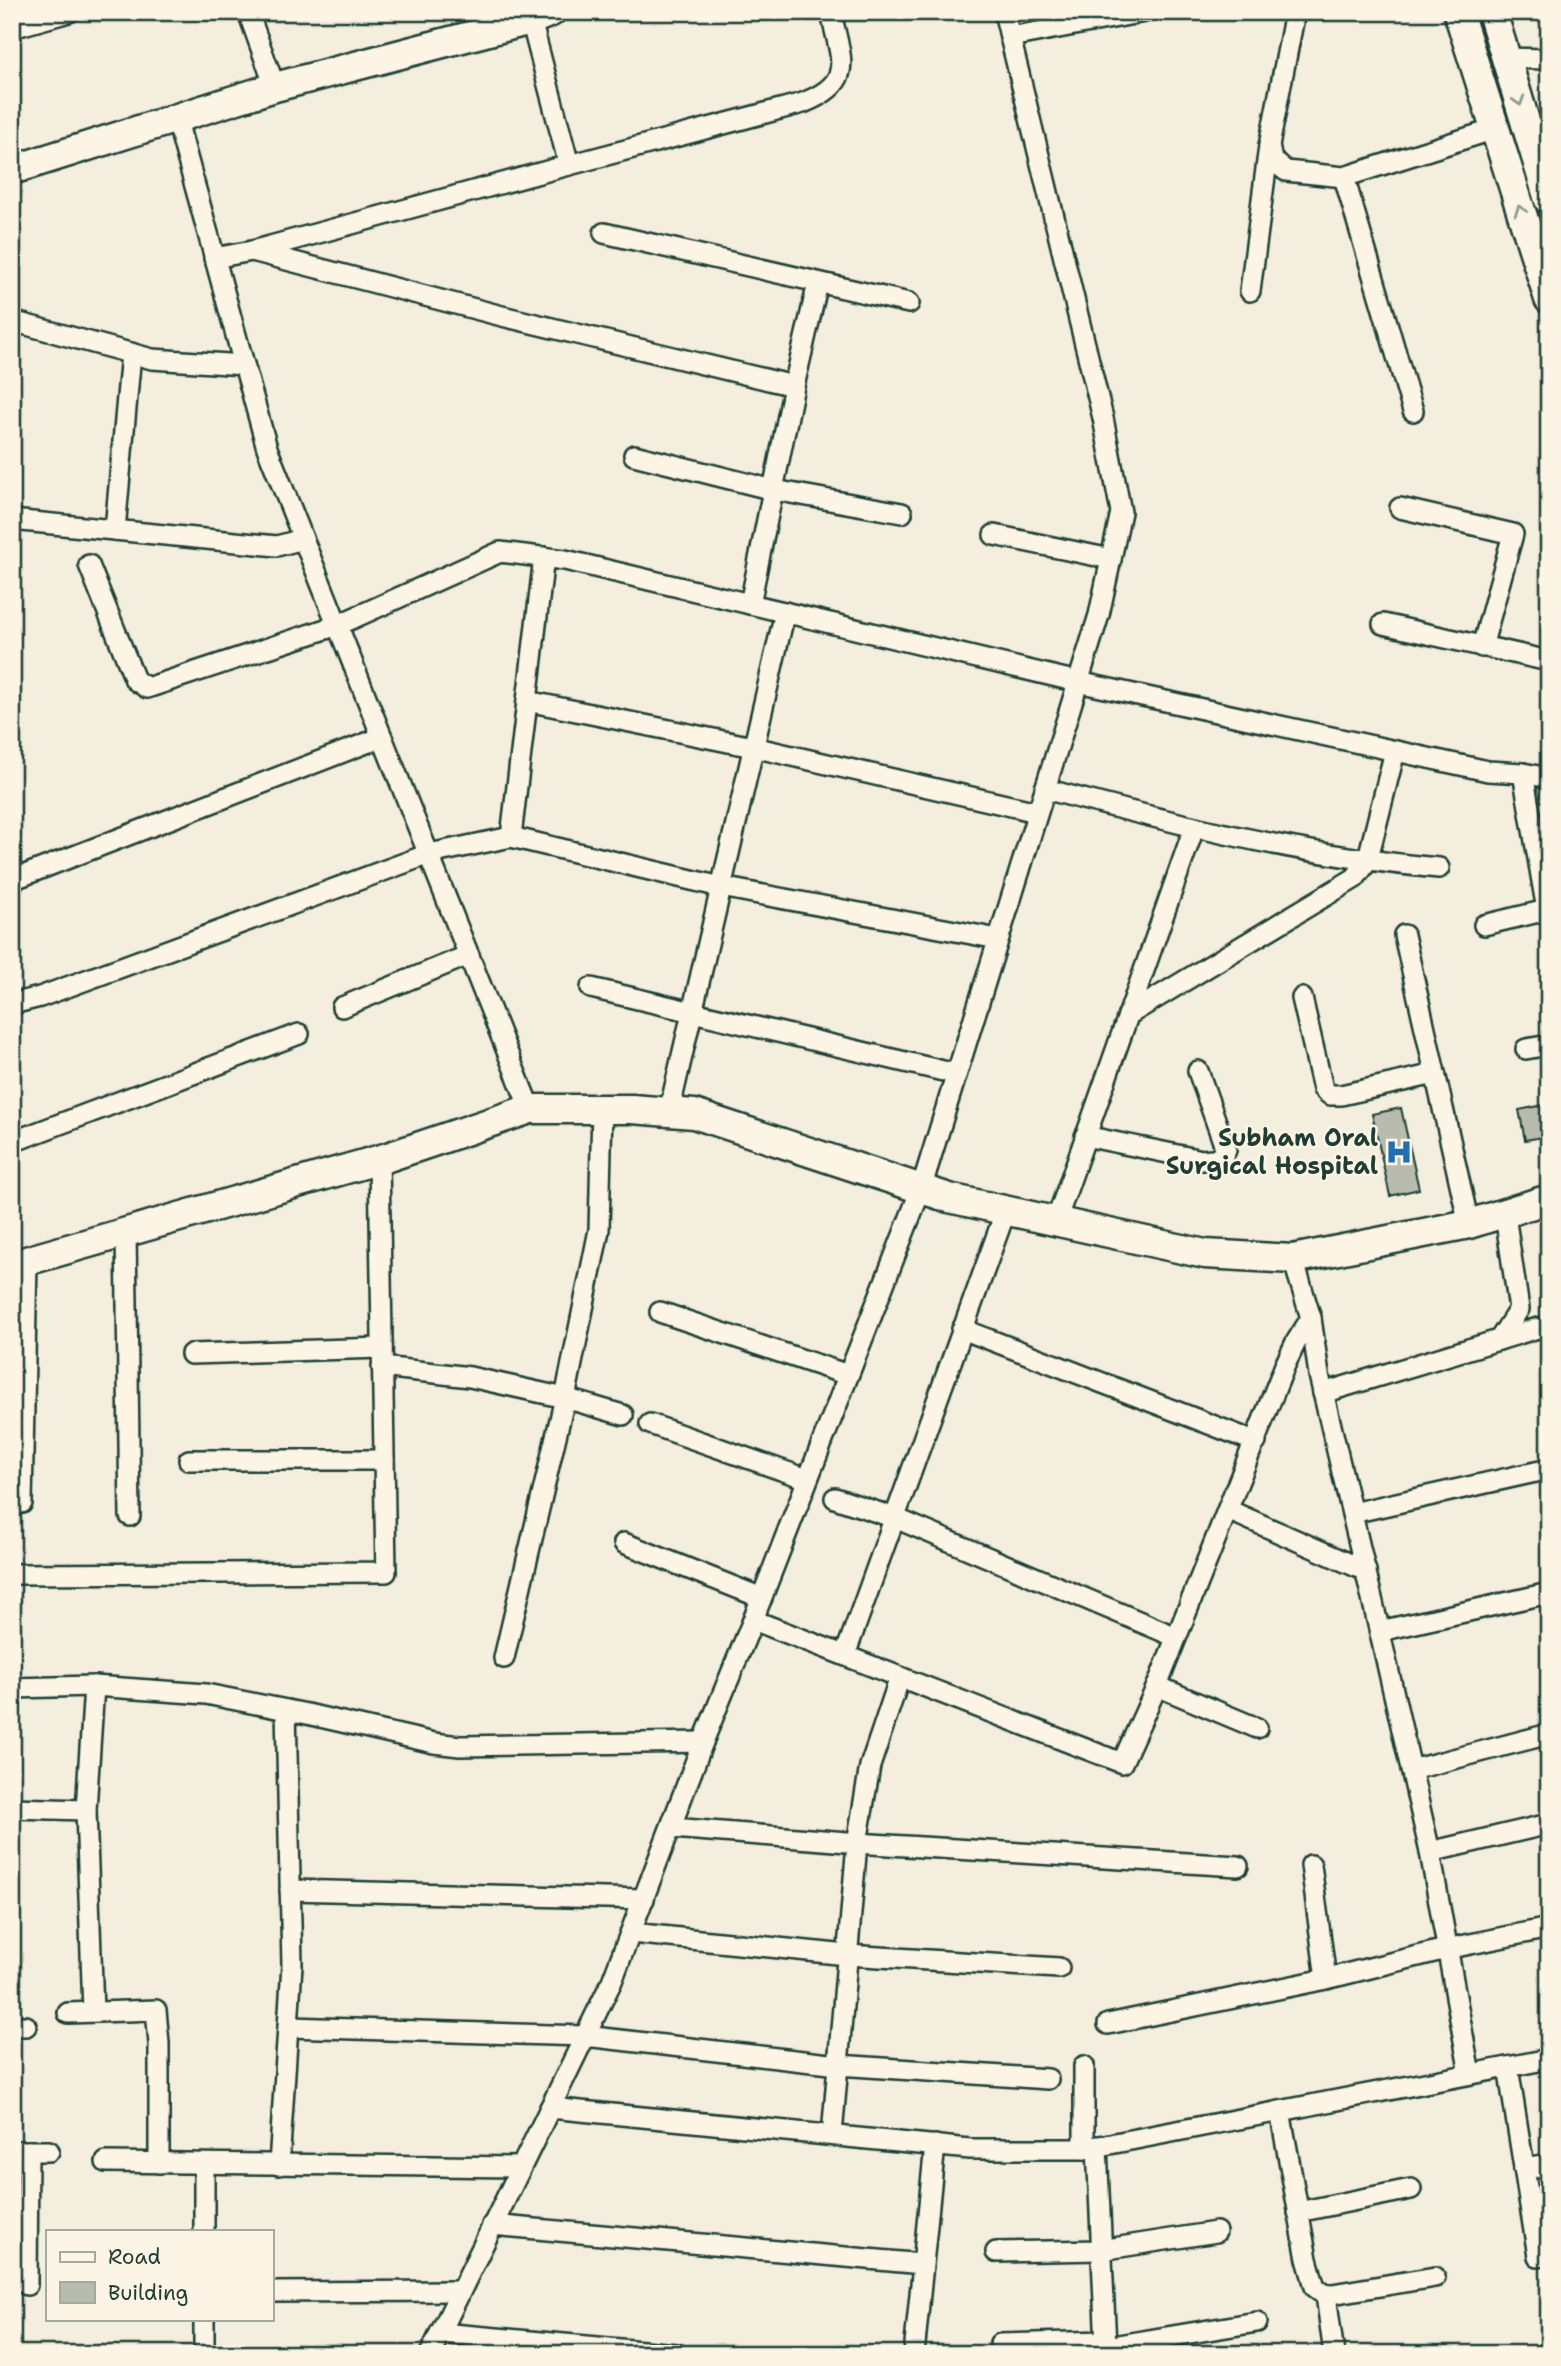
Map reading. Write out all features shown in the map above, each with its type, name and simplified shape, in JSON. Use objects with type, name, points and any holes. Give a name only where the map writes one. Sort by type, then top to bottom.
[{"type":"main road","points":[[1458,12],[1549,299]]},
{"type":"main road","points":[[1492,12],[1549,200]]},
{"type":"main road","points":[[13,166],[275,87],[541,16]]},
{"type":"main road","points":[[20,1263],[379,1160],[530,1108],[694,1114],[949,1198],[1205,1254],[1293,1259],[1469,1224],[1505,1215],[1549,1199]]},
{"type":"street","points":[[12,28],[69,12]]},
{"type":"street","points":[[248,12],[275,87]]},
{"type":"street","points":[[214,258],[252,251],[803,103],[824,95],[836,82],[842,69],[831,12]]},
{"type":"street","points":[[429,2354],[612,1981],[921,1189],[1099,615],[1121,512],[1103,418],[1004,12]]},
{"type":"street","points":[[1010,37],[1144,12]]},
{"type":"street","points":[[1250,291],[1269,146],[1295,12]]},
{"type":"street","points":[[541,16],[569,165]]},
{"type":"street","points":[[1506,58],[1549,59]]},
{"type":"street","points":[[176,117],[267,448],[530,1108]]},
{"type":"street","points":[[1269,146],[1272,160],[1286,171],[1344,177],[1495,129]]},
{"type":"street","points":[[1344,177],[1413,411]]},
{"type":"street","points":[[604,233],[909,303]]},
{"type":"street","points":[[252,251],[502,316],[794,386]]},
{"type":"street","points":[[750,604],[794,386],[818,283]]},
{"type":"street","points":[[12,321],[152,359],[244,365]]},
{"type":"street","points":[[115,530],[131,353]]},
{"type":"street","points":[[634,455],[774,490],[902,513]]},
{"type":"street","points":[[1400,508],[1513,534],[1482,647]]},
{"type":"street","points":[[12,520],[277,546],[303,539]]},
{"type":"street","points":[[994,535],[1111,559]]},
{"type":"street","points":[[89,565],[135,680],[148,688],[338,625],[500,552],[565,560],[1078,682],[1395,751],[1488,771],[1549,778]]},
{"type":"street","points":[[511,837],[544,557]]},
{"type":"street","points":[[669,1112],[785,612]]},
{"type":"street","points":[[1383,624],[1549,661]]},
{"type":"street","points":[[527,701],[753,747],[1037,813]]},
{"type":"street","points":[[12,880],[382,737]]},
{"type":"street","points":[[1128,1016],[1355,878],[1367,862],[1395,751]]},
{"type":"street","points":[[1484,925],[1548,909],[1523,773]]},
{"type":"street","points":[[1045,789],[1194,828],[1367,862],[1439,868]]},
{"type":"street","points":[[1056,1221],[1194,828]]},
{"type":"street","points":[[12,1004],[429,854],[511,837],[721,887],[998,939]]},
{"type":"street","points":[[1404,935],[1469,1224]]},
{"type":"street","points":[[342,1007],[469,955]]},
{"type":"street","points":[[591,988],[956,1074]]},
{"type":"street","points":[[1302,998],[1323,1089],[1330,1095],[1435,1074]]},
{"type":"street","points":[[12,1142],[299,1034]]},
{"type":"street","points":[[1526,1049],[1549,1045]]},
{"type":"street","points":[[1086,1136],[1202,1160],[1222,1158],[1226,1150],[1198,1071]]},
{"type":"street","points":[[503,1658],[565,1398],[599,1230],[602,1109]]},
{"type":"street","points":[[12,1574],[386,1572],[379,1160]]},
{"type":"street","points":[[845,1655],[1006,1210]]},
{"type":"street","points":[[1499,1340],[1519,1309],[1505,1215]]},
{"type":"street","points":[[126,1233],[130,1517]]},
{"type":"street","points":[[1293,1259],[1311,1318],[1323,1393],[1430,1852],[1470,2074]]},
{"type":"street","points":[[20,1263],[22,1503]]},
{"type":"street","points":[[660,1312],[848,1375]]},
{"type":"street","points":[[753,1620],[1122,1763],[1157,1686],[1285,1365],[1311,1318]]},
{"type":"street","points":[[1323,1393],[1538,1328]]},
{"type":"street","points":[[962,1329],[1256,1442]]},
{"type":"street","points":[[191,1354],[382,1358],[565,1398],[623,1415]]},
{"type":"street","points":[[650,1423],[807,1479]]},
{"type":"street","points":[[188,1460],[384,1460]]},
{"type":"street","points":[[1352,1513],[1549,1469]]},
{"type":"street","points":[[835,1498],[895,1518],[1176,1637]]},
{"type":"street","points":[[1228,1510],[1366,1571]]},
{"type":"street","points":[[624,1543],[762,1598]]},
{"type":"street","points":[[1380,1631],[1549,1593]]},
{"type":"street","points":[[832,2135],[856,1843],[870,1766],[900,1677]]},
{"type":"street","points":[[12,1688],[94,1686],[206,1694],[434,1743],[460,1746],[703,1742]]},
{"type":"street","points":[[93,2012],[86,1810],[94,1686]]},
{"type":"street","points":[[1157,1686],[1257,1728]]},
{"type":"street","points":[[279,2165],[292,1965],[286,1710]]},
{"type":"street","points":[[1411,1769],[1549,1734]]},
{"type":"street","points":[[12,1808],[86,1810]]},
{"type":"street","points":[[1430,1852],[1549,1824]]},
{"type":"street","points":[[672,1828],[856,1843],[1238,1866]]},
{"type":"street","points":[[1311,1865],[1326,1979]]},
{"type":"street","points":[[290,1890],[644,1899]]},
{"type":"street","points":[[1108,2024],[1326,1979],[1549,1928]]},
{"type":"street","points":[[631,1933],[846,1955],[1059,1968]]},
{"type":"street","points":[[68,2013],[156,2010],[159,2043],[159,2163]]},
{"type":"street","points":[[288,2027],[585,2036],[838,2065],[1048,2079]]},
{"type":"street","points":[[550,2108],[970,2149],[1090,2148],[1549,2059]]},
{"type":"street","points":[[1084,2066],[1101,2250],[1106,2347],[1257,2322]]},
{"type":"street","points":[[1508,2067],[1538,2256],[1549,2254]]},
{"type":"street","points":[[1280,2111],[1307,2259],[1315,2287],[1327,2294],[1435,2277]]},
{"type":"street","points":[[914,2354],[935,2145]]},
{"type":"street","points":[[27,2284],[20,2151],[48,2151]]},
{"type":"street","points":[[106,2162],[520,2168]]},
{"type":"street","points":[[204,2164],[204,2230]]},
{"type":"street","points":[[1524,2169],[1549,2165]]},
{"type":"street","points":[[1298,2212],[1411,2189]]},
{"type":"street","points":[[492,2225],[923,2264]]},
{"type":"street","points":[[996,2252],[1101,2250],[1216,2232]]},
{"type":"street","points":[[273,2292],[460,2291]]},
{"type":"street","points":[[1327,2294],[1334,2354]]},
{"type":"street","points":[[204,2320],[204,2354]]},
{"type":"street","points":[[440,2333],[582,2350],[677,2354]]},
{"type":"street","points":[[1000,2344],[1039,2348],[1105,2342]]},
{"type":"building","points":[[1549,1104],[1549,1136],[1525,1140],[1519,1110]]},
{"type":"building","points":[[1401,1108],[1419,1189],[1390,1196],[1372,1114]]},
{"type":"place","name":"Subham Oral Surgical Hospital","points":[[1399,1152]]}]
